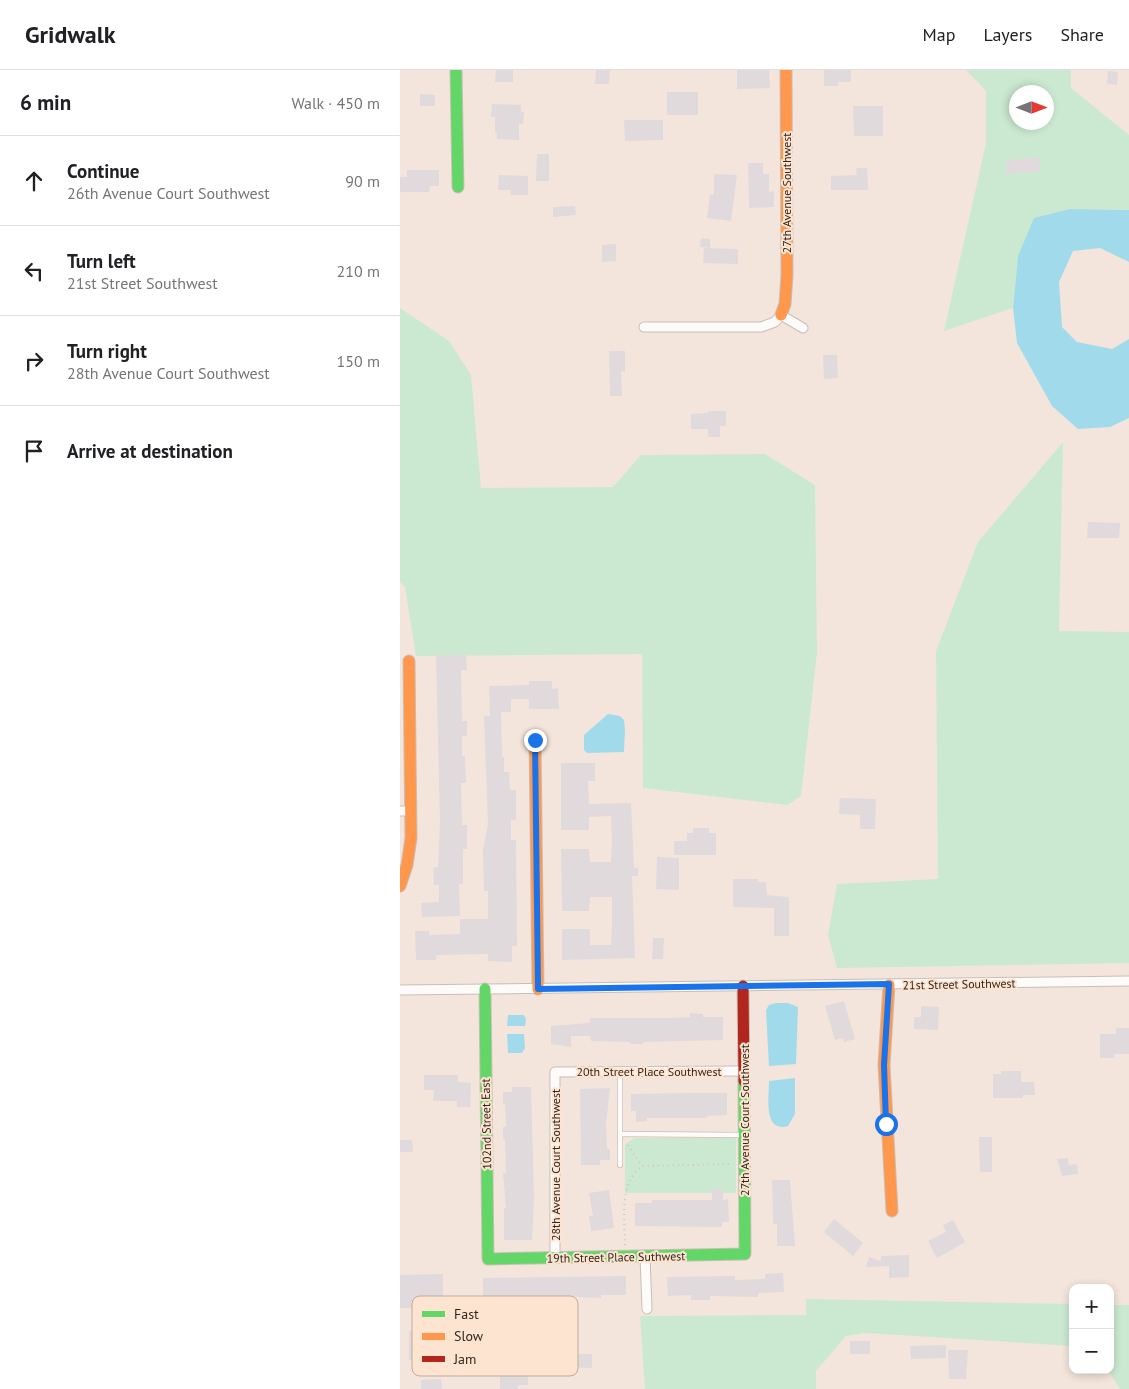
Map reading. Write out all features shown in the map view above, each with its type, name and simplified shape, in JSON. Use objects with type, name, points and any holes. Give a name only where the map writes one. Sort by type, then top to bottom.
[{"type":"street","points":[[456,70],[458,188]]},
{"type":"street","name":"27th Avenue Southwest","points":[[781,315],[785,304],[787,275],[786,70]]},
{"type":"street","points":[[644,327],[762,327],[775,322],[781,315],[803,328]]},
{"type":"street","points":[[400,886],[410,849],[405,811],[410,661]]},
{"type":"street","points":[[535,740],[538,989]]},
{"type":"street","name":"21st Street Southwest","points":[[400,990],[1129,981]]},
{"type":"street","points":[[889,984],[884,1065],[892,1211]]},
{"type":"street","name":"27th Avenue Court Southwest","points":[[743,986],[745,1254]]},
{"type":"street","name":"102nd Street East","points":[[485,989],[488,1259]]},
{"type":"street","name":"20th Street Place Southwest","points":[[554,1072],[743,1071]]},
{"type":"street","name":"28th Avenue Court Southwest","points":[[554,1072],[555,1258]]},
{"type":"street","name":"19th Street Place Suthwest","points":[[488,1259],[745,1254]]},
{"type":"street","points":[[644,1256],[646,1309]]},
{"type":"lane","points":[[620,1071],[620,1165]]},
{"type":"lane","points":[[620,1134],[744,1134]]},
{"type":"path","points":[[620,1134],[642,1166]]},
{"type":"path","points":[[625,1246],[625,1200],[635,1171],[642,1166],[738,1164]]},
{"type":"green space","points":[[966,70],[1071,70],[1071,88],[1129,135],[1129,210],[1090,209],[1018,256],[1013,308],[944,331],[986,143],[986,91]]},
{"type":"green space","points":[[400,308],[449,341],[471,375],[481,488],[613,487],[641,455],[765,454],[815,485],[817,652],[801,796],[787,805],[643,788],[642,654],[416,656],[405,587],[400,582]]},
{"type":"green space","points":[[1063,442],[1059,631],[1129,632],[1129,963],[837,968],[828,935],[837,884],[938,879],[936,651],[978,542]]},
{"type":"green space","points":[[635,1138],[736,1138],[736,1193],[625,1193],[625,1144]]},
{"type":"green space","points":[[806,1299],[1069,1304],[1069,1346],[866,1333],[846,1336],[816,1371],[816,1389],[645,1389],[640,1316],[806,1315]]},
{"type":"green space","points":[[1114,1305],[1129,1305],[1129,1389],[1120,1389],[1111,1374],[1114,1374]]},
{"type":"water","points":[[1070,209],[1129,210],[1129,262],[1100,248],[1073,251],[1059,282],[1062,327],[1077,342],[1112,349],[1129,339],[1129,418],[1110,427],[1078,429],[1052,406],[1017,343],[1013,308],[1018,256],[1034,218]]},
{"type":"water","points":[[608,714],[620,716],[624,720],[624,752],[587,753],[584,750],[584,735]]},
{"type":"water","points":[[788,1003],[798,1007],[796,1064],[769,1066],[766,1010],[769,1005]]},
{"type":"water","points":[[508,1015],[524,1015],[526,1019],[525,1026],[507,1026]]},
{"type":"water","points":[[507,1034],[524,1034],[525,1048],[522,1053],[508,1053]]},
{"type":"water","points":[[795,1078],[795,1114],[788,1126],[780,1127],[774,1124],[769,1112],[769,1081]]},
{"type":"building","points":[[496,70],[513,70],[513,82],[495,82]]},
{"type":"building","points":[[596,70],[610,70],[609,84],[595,84]]},
{"type":"building","points":[[737,70],[769,70],[770,88],[737,89]]},
{"type":"building","points":[[824,70],[851,70],[851,82],[838,82],[838,86],[824,86]]},
{"type":"building","points":[[1108,71],[1118,72],[1117,85],[1107,84]]},
{"type":"building","points":[[667,92],[698,92],[698,115],[667,115]]},
{"type":"building","points":[[420,94],[435,95],[435,106],[420,106]]},
{"type":"building","points":[[492,104],[521,105],[521,112],[524,112],[523,124],[519,124],[519,140],[497,139],[495,117],[491,117]]},
{"type":"building","points":[[853,106],[883,106],[883,136],[854,136]]},
{"type":"building","points":[[624,120],[663,120],[663,140],[625,141]]},
{"type":"building","points":[[537,154],[549,154],[549,181],[536,181]]},
{"type":"building","points":[[1039,157],[1041,171],[1007,174],[1006,161]]},
{"type":"building","points":[[748,163],[763,163],[763,174],[769,174],[769,192],[774,191],[774,207],[749,208]]},
{"type":"building","points":[[856,168],[867,168],[868,190],[831,190],[831,176],[857,175]]},
{"type":"building","points":[[407,170],[439,170],[439,186],[430,186],[429,192],[400,192],[400,177],[407,177]]},
{"type":"building","points":[[714,174],[737,175],[731,221],[707,218],[710,194],[714,195]]},
{"type":"building","points":[[499,175],[528,176],[528,195],[510,195],[511,190],[498,190]]},
{"type":"building","points":[[575,206],[576,215],[553,217],[553,207]]},
{"type":"building","points":[[701,238],[710,239],[710,248],[700,247]]},
{"type":"building","points":[[616,244],[616,261],[602,262],[602,245]]},
{"type":"building","points":[[704,248],[738,249],[738,264],[703,263]]},
{"type":"building","points":[[609,351],[625,351],[625,372],[621,371],[622,396],[610,396]]},
{"type":"building","points":[[823,355],[837,355],[838,378],[824,379]]},
{"type":"building","points":[[708,411],[726,411],[726,426],[720,426],[720,437],[708,437],[708,429],[691,429],[691,414],[708,413]]},
{"type":"building","points":[[1088,522],[1120,523],[1119,538],[1087,538]]},
{"type":"building","points":[[436,655],[466,655],[467,670],[461,670],[462,721],[467,721],[467,736],[462,736],[462,756],[465,756],[466,783],[461,783],[462,825],[467,825],[467,849],[463,849],[463,884],[459,884],[460,916],[422,917],[421,903],[439,902],[439,885],[434,885],[433,868],[438,867],[440,822]]},
{"type":"building","points":[[529,681],[552,681],[552,689],[558,688],[559,709],[529,709],[529,699],[511,699],[511,712],[501,712],[504,772],[509,772],[510,790],[516,790],[516,820],[511,820],[511,840],[516,840],[517,946],[512,946],[512,962],[488,961],[488,954],[436,955],[436,960],[416,960],[415,931],[429,931],[429,935],[460,934],[460,919],[488,919],[488,891],[484,891],[483,850],[488,824],[484,716],[490,716],[489,686],[529,685]]},
{"type":"building","points":[[561,763],[595,763],[595,781],[588,781],[589,804],[631,803],[634,868],[638,868],[638,876],[632,876],[635,958],[562,960],[562,929],[590,929],[590,945],[611,945],[612,897],[590,897],[589,911],[562,911],[561,849],[589,849],[590,862],[611,862],[612,841],[611,816],[589,817],[589,830],[561,830]]},
{"type":"building","points":[[840,798],[876,799],[875,829],[860,829],[860,815],[839,814]]},
{"type":"building","points":[[693,828],[709,828],[709,833],[716,833],[716,855],[674,855],[674,841],[687,841],[687,833],[693,833]]},
{"type":"building","points":[[657,857],[679,858],[679,890],[656,889]]},
{"type":"building","points":[[733,879],[758,879],[758,882],[766,882],[767,895],[789,897],[789,936],[774,936],[774,908],[733,907]]},
{"type":"building","points":[[653,938],[664,938],[663,959],[652,959]]},
{"type":"building","points":[[844,1001],[855,1039],[844,1042],[843,1038],[835,1040],[825,1006]]},
{"type":"building","points":[[921,1006],[939,1007],[938,1030],[914,1029],[914,1017],[921,1017]]},
{"type":"building","points":[[690,1013],[703,1014],[703,1017],[723,1017],[723,1040],[630,1044],[630,1042],[591,1041],[590,1036],[571,1036],[571,1047],[551,1044],[551,1026],[590,1023],[590,1018],[690,1017]]},
{"type":"building","points":[[1116,1028],[1129,1028],[1129,1054],[1114,1054],[1114,1058],[1100,1058],[1100,1034],[1116,1034]]},
{"type":"building","points":[[1001,1071],[1021,1071],[1021,1082],[1034,1082],[1035,1095],[1023,1095],[1023,1098],[993,1098],[993,1074],[1001,1074]]},
{"type":"building","points":[[424,1075],[458,1075],[458,1082],[471,1083],[470,1107],[457,1107],[457,1101],[433,1101],[434,1090],[424,1090]]},
{"type":"building","points":[[512,1087],[531,1087],[534,1196],[532,1240],[504,1240],[504,1208],[506,1208],[503,1173],[506,1173],[503,1127],[506,1127],[503,1092],[512,1092]]},
{"type":"building","points":[[610,1088],[606,1125],[607,1149],[610,1149],[610,1160],[600,1160],[600,1165],[581,1165],[580,1089]]},
{"type":"building","points":[[727,1093],[727,1115],[707,1116],[707,1118],[647,1118],[647,1121],[636,1122],[636,1111],[631,1111],[631,1094]]},
{"type":"building","points":[[979,1137],[992,1137],[992,1172],[980,1172]]},
{"type":"building","points":[[400,1140],[412,1140],[413,1152],[400,1152]]},
{"type":"building","points":[[1068,1158],[1069,1165],[1077,1164],[1078,1174],[1062,1176],[1057,1159]]},
{"type":"building","points":[[772,1180],[790,1180],[795,1246],[777,1246],[777,1224],[773,1224]]},
{"type":"building","points":[[712,1189],[723,1189],[723,1200],[728,1199],[729,1222],[722,1222],[722,1227],[635,1226],[635,1203],[652,1203],[652,1200],[712,1200]]},
{"type":"building","points":[[609,1190],[614,1228],[591,1231],[589,1216],[593,1216],[589,1193]]},
{"type":"building","points":[[834,1219],[863,1243],[853,1256],[824,1232]]},
{"type":"building","points":[[953,1220],[965,1242],[937,1258],[928,1241],[946,1232],[943,1225]]},
{"type":"building","points":[[909,1255],[909,1277],[889,1278],[889,1266],[866,1267],[869,1257],[881,1261],[881,1256]]},
{"type":"building","points":[[783,1273],[784,1292],[758,1293],[758,1297],[710,1296],[710,1300],[691,1300],[691,1295],[668,1296],[667,1277],[735,1276],[735,1280],[765,1279],[765,1274]]},
{"type":"building","points":[[443,1274],[443,1296],[412,1296],[412,1308],[400,1308],[400,1275]]},
{"type":"building","points":[[626,1276],[626,1295],[601,1295],[601,1298],[578,1296],[483,1296],[483,1278]]},
{"type":"building","points":[[409,1331],[412,1331],[412,1360],[409,1360]]},
{"type":"building","points":[[850,1341],[870,1341],[870,1354],[850,1354]]},
{"type":"building","points":[[946,1345],[946,1358],[911,1359],[910,1346]]},
{"type":"building","points":[[948,1350],[968,1350],[966,1379],[949,1379]]},
{"type":"building","points":[[578,1354],[592,1354],[592,1368],[578,1367]]},
{"type":"building","points":[[500,1376],[528,1376],[528,1385],[518,1385],[518,1389],[500,1389]]},
{"type":"building","points":[[441,1379],[442,1389],[421,1389],[421,1380]]},
{"type":"traffic: fast","points":[[456,70],[458,187]]},
{"type":"traffic: fast","points":[[485,989],[488,1259],[745,1254],[744,1081]]},
{"type":"traffic: slow","points":[[781,315],[785,304],[787,275],[786,70]]},
{"type":"traffic: slow","points":[[400,886],[407,865],[411,838],[409,661]]},
{"type":"traffic: slow","points":[[535,739],[538,989]]},
{"type":"traffic: slow","points":[[889,985],[884,1065],[892,1211]]},
{"type":"traffic: jam","points":[[743,986],[744,1081]]},
{"type":"route","points":[[535,740],[538,989],[889,984],[884,1065],[886,1124]]}]
